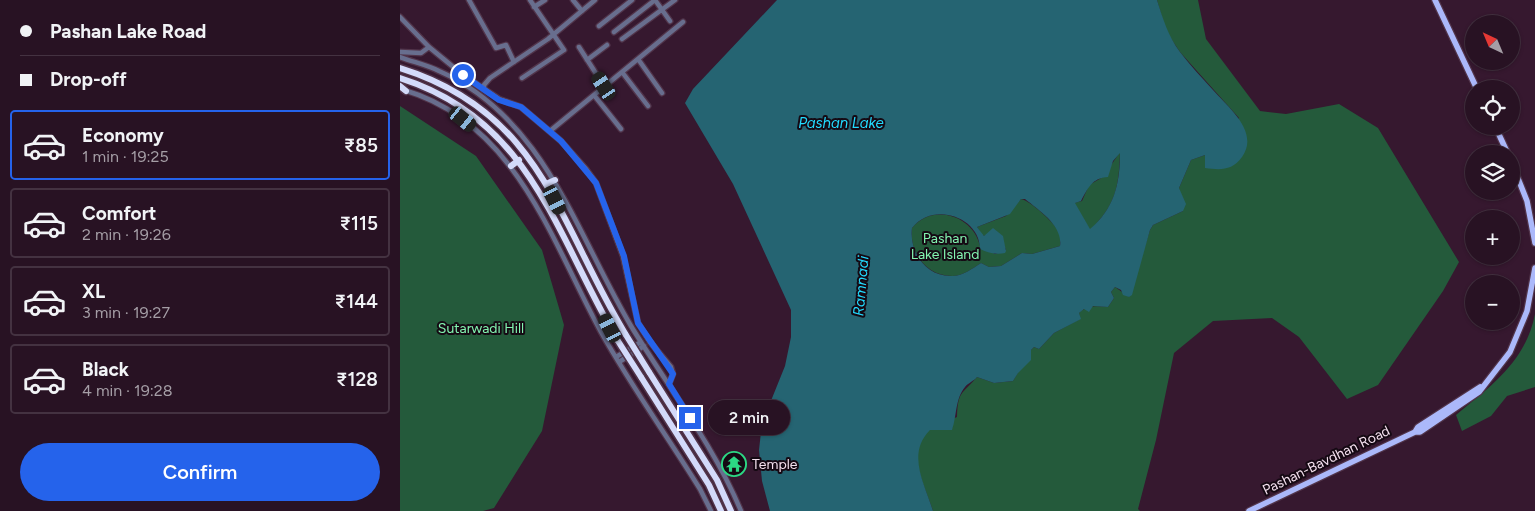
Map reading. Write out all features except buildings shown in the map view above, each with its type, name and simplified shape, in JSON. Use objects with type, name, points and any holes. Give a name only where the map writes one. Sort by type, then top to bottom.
[{"type":"highway","points":[[400,68],[436,80],[474,103],[513,138],[527,154],[546,184],[626,335],[718,480],[731,511]]},
{"type":"highway","points":[[400,78],[431,90],[468,112],[489,128],[519,160],[546,204],[618,341],[709,485],[721,511]]},
{"type":"highway","points":[[511,166],[519,160]]},
{"type":"highway","points":[[546,184],[554,180]]},
{"type":"main road","points":[[1435,0],[1474,80]]},
{"type":"main road","points":[[1520,184],[1527,201],[1535,243]]},
{"type":"main road","name":"Pashan-Bavdhan Road","points":[[1249,511],[1415,432],[1418,427],[1480,387],[1510,352],[1527,311],[1535,268]]},
{"type":"street","points":[[470,0],[496,48],[506,45],[514,62]]},
{"type":"street","points":[[522,78],[564,50],[530,0]]},
{"type":"street","points":[[534,7],[545,0]]},
{"type":"street","points":[[573,0],[582,11]]},
{"type":"street","points":[[484,89],[486,81],[554,34],[582,11],[589,2],[595,0]]},
{"type":"street","points":[[599,26],[632,0]]},
{"type":"street","points":[[614,32],[655,0],[670,21]]},
{"type":"street","points":[[622,39],[674,0]]},
{"type":"street","points":[[400,17],[429,47],[484,89],[505,103],[521,107],[550,131],[574,154],[596,183],[624,256],[635,313],[642,330],[671,367],[673,374],[669,384]]},
{"type":"street","points":[[550,131],[682,22]]},
{"type":"street","points":[[586,60],[607,45]]},
{"type":"street","points":[[400,52],[420,53],[429,47]]},
{"type":"street","points":[[579,47],[604,86]]},
{"type":"street","points":[[400,57],[440,71],[480,95],[519,132],[554,180],[623,311],[726,476],[741,511]]},
{"type":"street","points":[[638,59],[662,93]]},
{"type":"street","points":[[622,72],[648,106]]},
{"type":"street","points":[[402,89],[427,98],[463,119],[483,135],[511,166],[538,209],[618,359],[700,489],[711,511]]},
{"type":"street","points":[[594,95],[621,129]]},
{"type":"street","points":[[623,311],[628,309],[634,301]]},
{"type":"street","points":[[618,359],[642,344]]},
{"type":"green space","points":[[1157,0],[1198,0],[1206,39],[1260,111],[1286,114],[1339,104],[1378,128],[1459,262],[1443,291],[1378,385],[1347,399],[1299,337],[1272,318],[1213,321],[1174,353],[1156,440],[1138,509],[1140,511],[933,511],[922,481],[917,459],[921,439],[935,426],[957,417],[960,397],[977,377],[994,383],[1013,381],[1031,350],[1034,347],[1039,349],[1054,333],[1080,319],[1079,313],[1082,310],[1100,306],[1108,307],[1114,298],[1111,292],[1115,287],[1129,297],[1153,225],[1183,211],[1179,188],[1191,160],[1205,155],[1239,118],[1180,52],[1166,31]]},
{"type":"green space","name":"Sutarwadi Hill","points":[[400,106],[476,156],[542,250],[564,325],[542,431],[494,508],[483,511],[400,511]]},
{"type":"green space","points":[[1120,152],[1119,175],[1111,203],[1099,221],[1090,230],[1074,203],[1082,201],[1089,185],[1103,177]]},
{"type":"green space","name":"Pashan Lake Island","points":[[1021,199],[1037,208],[1054,225],[1060,234],[1060,246],[1032,254],[1022,253],[1001,266],[989,267],[981,263],[956,276],[934,272],[916,254],[913,246],[912,228],[920,220],[940,215],[951,216],[961,220],[976,235],[980,246],[995,254],[1006,250],[1003,242],[990,233],[985,236],[982,235],[977,227],[1006,216]]},
{"type":"green space","points":[[1535,314],[1535,387],[1507,396],[1491,416],[1462,431],[1456,415],[1494,383],[1515,359],[1524,346]]},
{"type":"water","name":"Pashan Lake","points":[[777,0],[1157,0],[1166,27],[1180,52],[1240,120],[1245,129],[1247,148],[1238,162],[1230,167],[1205,168],[1205,155],[1191,160],[1179,188],[1186,204],[1183,211],[1153,225],[1132,295],[1129,297],[1123,295],[1121,290],[1115,287],[1111,292],[1114,298],[1108,307],[1093,306],[1089,312],[1084,309],[1079,313],[1081,319],[1054,333],[1039,349],[1034,347],[1031,350],[1031,360],[1013,381],[994,383],[977,377],[965,387],[958,402],[952,430],[930,430],[923,439],[919,449],[918,459],[922,480],[933,511],[770,511],[762,481],[759,450],[762,423],[785,366],[791,337],[791,310],[733,184],[685,103],[693,89]],"holes":[[[1120,153],[1119,175],[1114,195],[1105,213],[1090,229],[1075,203],[1081,201],[1088,188],[1094,182],[1108,177],[1113,161]],[[1021,199],[1025,199],[1054,226],[1058,232],[1060,246],[1032,254],[1022,253],[1001,266],[989,267],[981,263],[956,276],[934,272],[927,268],[916,254],[913,246],[912,228],[921,220],[931,215],[943,214],[954,216],[972,228],[978,238],[980,249],[992,253],[1005,253],[1003,236],[993,228],[984,236],[977,227],[1010,214]]]},
{"type":"place","name":"Temple","points":[[734,464]]},
{"type":"route","points":[[463,75],[499,100],[521,107],[574,154],[596,183],[624,256],[638,323],[650,342],[671,367],[673,374],[669,384],[690,418]]},
{"type":"water label","name":"Ramnadi","points":[[861,286]]}]
